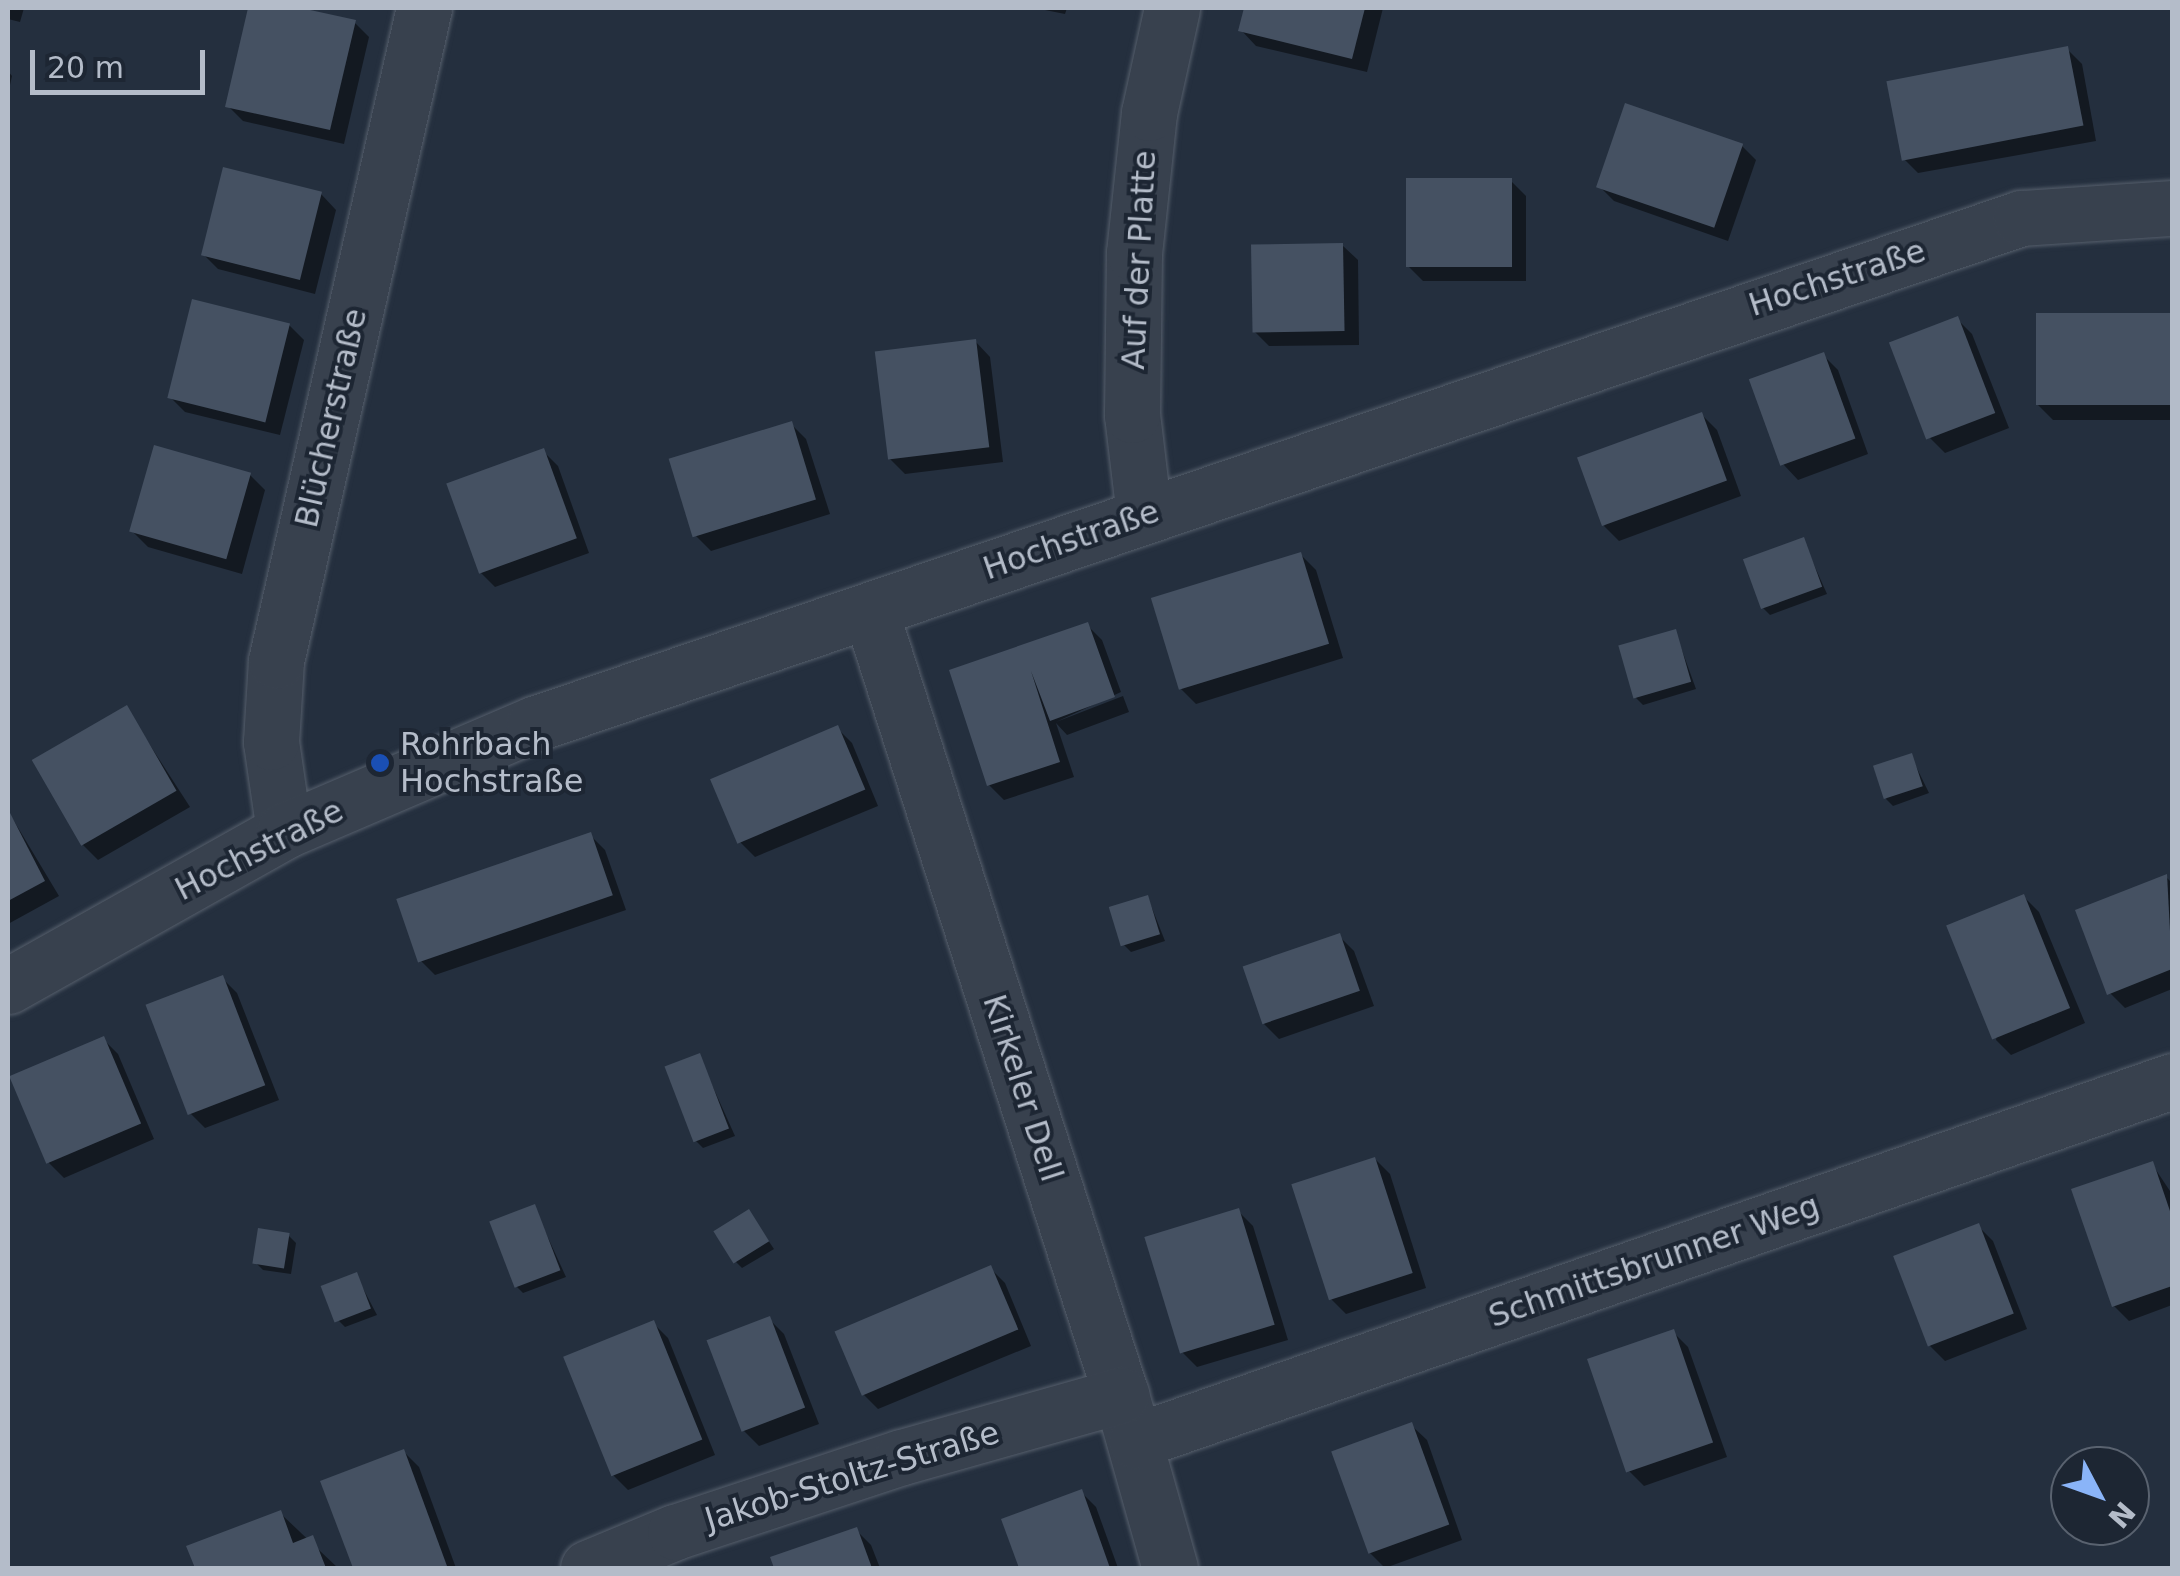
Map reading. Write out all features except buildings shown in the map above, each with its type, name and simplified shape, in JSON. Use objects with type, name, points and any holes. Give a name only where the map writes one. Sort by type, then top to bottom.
[{"type":"street","name":"Blücherstraße","points":[[284,832],[270,742],[276,661],[424,8]]},
{"type":"street","name":"Auf der Platte","points":[[1144,515],[1132,414],[1134,253],[1149,113],[1172,8]]},
{"type":"street","name":"Hochstraße","points":[[8,986],[284,832],[534,724],[2021,218],[2172,208]]},
{"type":"street","name":"Kirkeler Dell","points":[[870,610],[1128,1418],[1170,1568]]},
{"type":"street","name":"Schmittsbrunner Weg","points":[[1128,1418],[2172,1081]]},
{"type":"street","name":"Jakob-Stoltz-Straße","points":[[588,1568],[675,1532],[845,1476],[1128,1418]]},
{"type":"place","name":"Rohrbach Hochstraße","points":[[380,763]]}]
